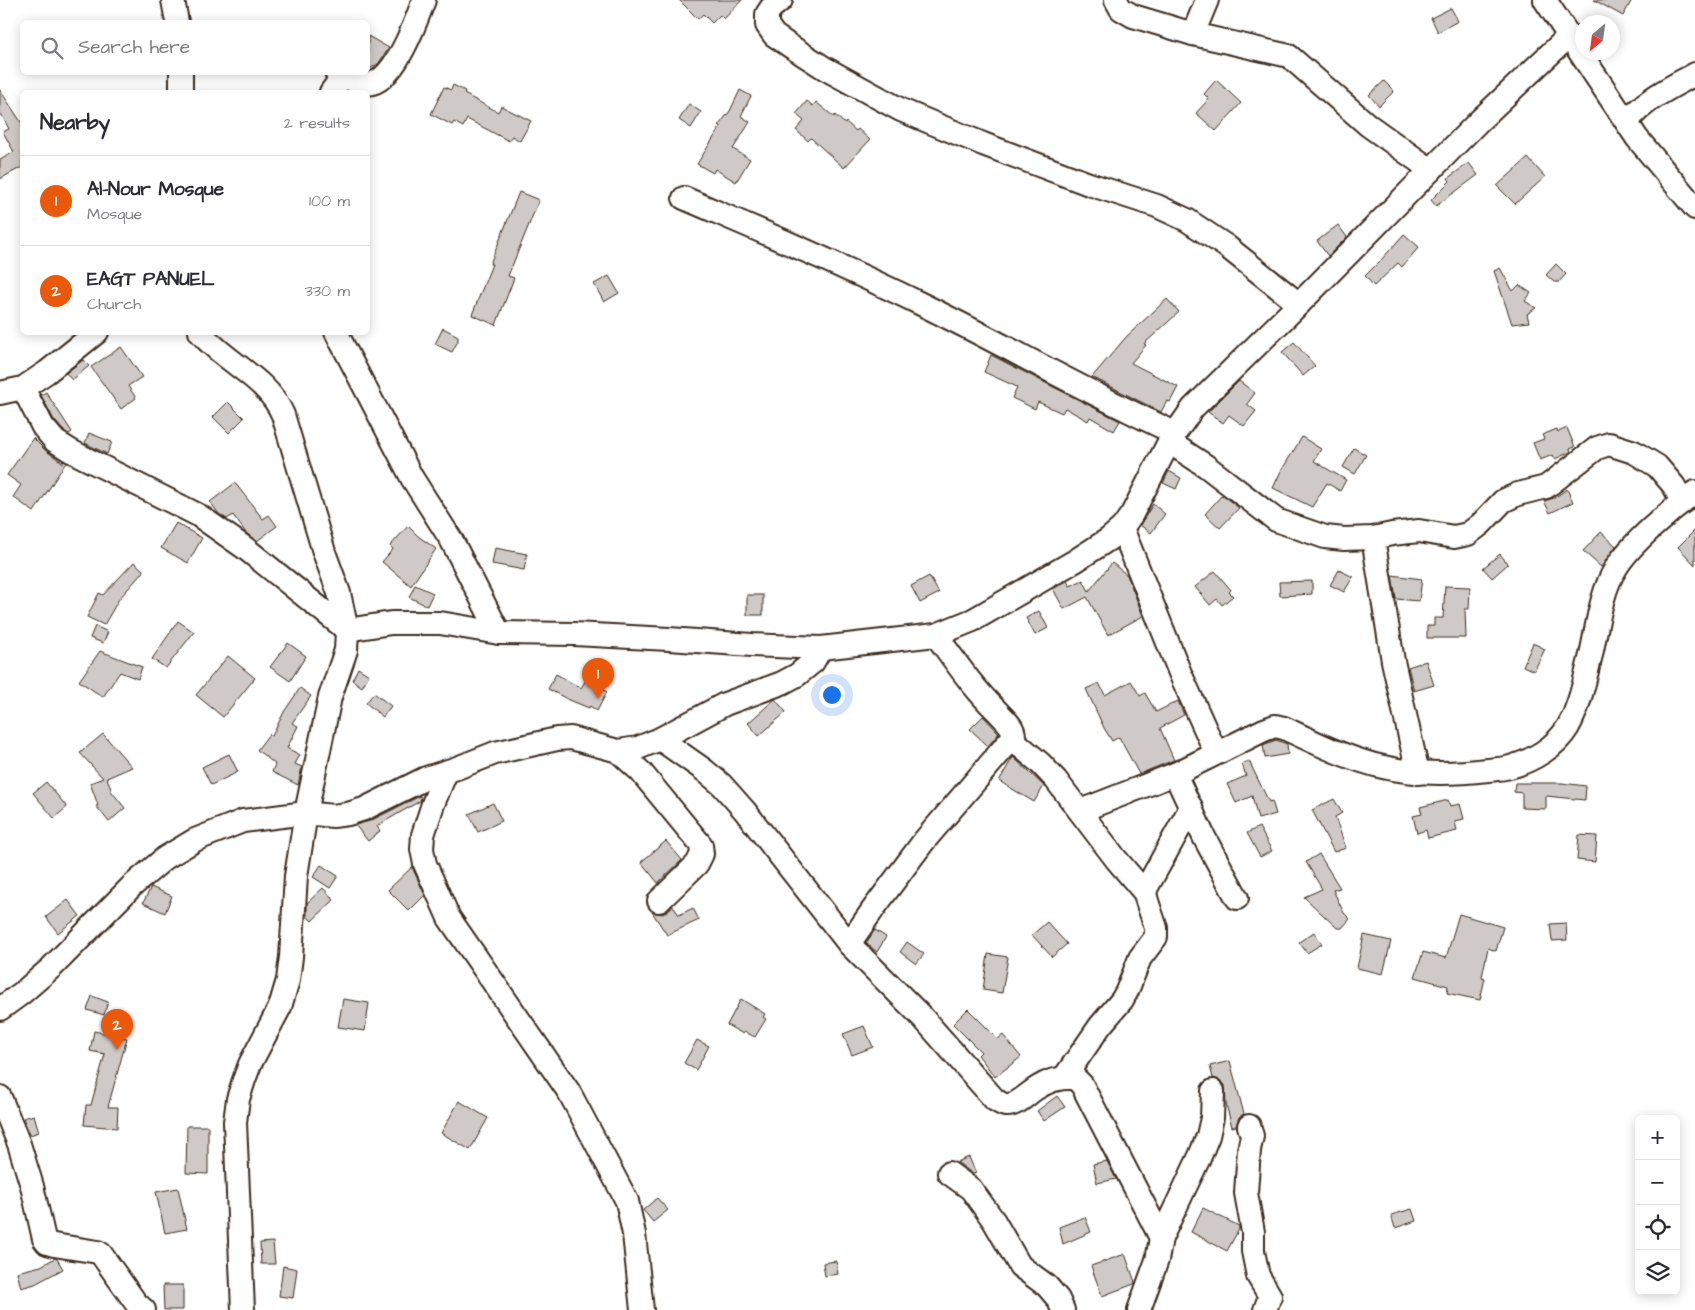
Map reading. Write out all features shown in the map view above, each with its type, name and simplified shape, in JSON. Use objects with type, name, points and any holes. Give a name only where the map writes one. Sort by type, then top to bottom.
[{"type":"street","points":[[173,0],[176,20]]},
{"type":"street","points":[[337,80],[368,84],[377,81],[384,75],[402,51],[415,25],[424,0]]},
{"type":"street","points":[[781,0],[767,14],[767,25],[774,35],[826,69],[901,110],[965,137],[1090,184],[1157,206],[1187,220],[1226,246],[1299,304]]},
{"type":"street","points":[[1116,0],[1117,5],[1125,13],[1193,34],[1289,56],[1368,125],[1431,170]]},
{"type":"street","points":[[1193,34],[1207,0]]},
{"type":"street","points":[[1545,0],[1638,138],[1695,208]]},
{"type":"street","points":[[24,388],[43,427],[55,441],[71,451],[198,515],[245,548],[347,630],[391,623],[440,623],[499,633],[670,638],[752,646],[821,648],[936,635],[973,620],[1075,561],[1109,539],[1122,528],[1132,514],[1172,438],[1193,408],[1299,304],[1479,121],[1568,36]]},
{"type":"street","points":[[1627,122],[1637,109],[1695,74]]},
{"type":"street","points":[[181,75],[181,90]]},
{"type":"street","points":[[684,198],[917,302],[1134,414],[1172,438],[1276,520],[1325,537],[1344,539],[1373,538],[1418,531],[1454,537],[1468,534],[1504,501],[1518,494],[1546,487],[1597,448],[1609,444],[1634,452],[1657,466],[1674,486],[1688,497],[1636,544],[1616,568],[1606,592],[1576,708],[1568,727],[1555,744],[1535,757],[1510,768],[1476,772],[1418,773],[1346,756],[1280,726],[1264,730],[1175,774],[1080,811]]},
{"type":"street","points":[[0,392],[24,388],[93,335]]},
{"type":"street","points":[[203,335],[224,355],[268,390],[278,403],[324,552],[339,593],[347,630],[346,650],[330,696],[306,814],[296,876],[288,980],[280,1007],[250,1064],[238,1099],[235,1122],[242,1310]]},
{"type":"street","points":[[338,335],[412,478],[452,541],[499,633]]},
{"type":"street","points":[[1122,528],[1180,673],[1216,753]]},
{"type":"street","points":[[1373,538],[1393,660],[1418,773]]},
{"type":"street","points":[[850,944],[924,841],[1012,739],[1015,733],[1012,727],[978,691],[936,635]]},
{"type":"street","points":[[0,1009],[22,993],[50,968],[132,886],[165,858],[196,840],[243,821],[306,814],[333,816],[364,810],[426,778],[495,753],[557,739],[571,738],[618,751],[638,748],[660,739],[726,704],[782,683],[797,675],[813,662],[821,648]]},
{"type":"street","points":[[660,739],[704,770],[722,786],[745,811],[850,944],[923,1018],[995,1100],[1006,1106],[1013,1104],[1036,1088],[1064,1078],[1075,1078],[1082,1085],[1162,1238]]},
{"type":"street","points":[[1012,739],[1040,762],[1145,893],[1156,928],[1156,936],[1140,958],[1128,991],[1064,1078]]},
{"type":"street","points":[[618,751],[646,778],[701,845],[702,854],[696,864],[660,901]]},
{"type":"street","points":[[446,772],[423,835],[422,850],[425,864],[449,918],[569,1092],[627,1201],[634,1234],[642,1310]]},
{"type":"street","points":[[1175,774],[1204,838],[1237,898]]},
{"type":"street","points":[[1145,893],[1191,807]]},
{"type":"street","points":[[1139,1310],[1157,1260],[1162,1238],[1208,1136],[1212,1118],[1214,1091]]},
{"type":"street","points":[[0,1097],[19,1144],[32,1186],[44,1238],[47,1243],[101,1254],[136,1303],[144,1310]]},
{"type":"street","points":[[1249,1126],[1252,1136],[1246,1192],[1253,1232],[1253,1252],[1258,1276],[1270,1296],[1265,1310]]},
{"type":"street","points":[[949,1173],[971,1189],[994,1222],[1020,1266],[1048,1286],[1064,1310]]},
{"type":"building","points":[[679,0],[742,0],[724,19],[720,15],[712,23],[703,14],[698,19]]},
{"type":"building","points":[[1594,0],[1632,0],[1623,16]]},
{"type":"building","points":[[1451,8],[1458,21],[1438,32],[1431,18]]},
{"type":"building","points":[[370,37],[389,48],[378,64],[370,69]]},
{"type":"building","points":[[1216,80],[1241,103],[1216,131],[1196,113],[1209,99],[1204,94]]},
{"type":"building","points":[[1384,81],[1394,91],[1379,106],[1369,95]]},
{"type":"building","points":[[453,85],[465,91],[464,94],[498,112],[501,106],[531,121],[520,141],[512,136],[509,141],[467,119],[463,127],[454,122],[452,125],[431,114],[444,87],[451,90]]},
{"type":"building","points":[[0,90],[20,120],[20,168],[0,179],[0,160],[14,152],[3,132],[9,129],[0,112]]},
{"type":"building","points":[[740,90],[751,96],[741,116],[750,122],[733,149],[750,159],[736,182],[715,169],[713,173],[697,164],[721,126],[719,125],[730,111]]},
{"type":"building","points":[[807,101],[813,106],[816,102],[834,117],[835,115],[856,131],[858,129],[870,140],[844,168],[811,138],[808,141],[796,130],[804,121],[796,114]]},
{"type":"building","points":[[689,104],[701,112],[691,128],[679,120]]},
{"type":"building","points":[[1528,158],[1545,177],[1515,204],[1497,186]]},
{"type":"building","points":[[1469,163],[1478,175],[1436,206],[1431,200],[1450,181],[1448,178]]},
{"type":"building","points":[[519,192],[539,200],[508,276],[514,278],[496,325],[472,315]]},
{"type":"building","points":[[1338,225],[1347,237],[1328,256],[1317,241]]},
{"type":"building","points":[[1404,234],[1419,247],[1402,267],[1398,263],[1374,286],[1365,276]]},
{"type":"building","points":[[1556,264],[1566,274],[1559,282],[1554,282],[1546,275]]},
{"type":"building","points":[[1500,268],[1513,291],[1519,285],[1531,293],[1525,301],[1536,308],[1527,314],[1529,322],[1512,324],[1494,271]]},
{"type":"building","points":[[609,276],[619,293],[604,302],[594,284]]},
{"type":"building","points":[[1167,299],[1179,312],[1144,344],[1146,345],[1131,363],[1178,387],[1170,402],[1167,401],[1161,412],[1092,377],[1127,336]]},
{"type":"building","points":[[443,328],[458,336],[458,341],[452,352],[435,344]]},
{"type":"building","points":[[1294,342],[1315,366],[1303,376],[1282,352]]},
{"type":"building","points":[[121,347],[142,377],[128,386],[136,398],[121,409],[91,367]]},
{"type":"building","points":[[991,355],[1120,421],[1114,431],[1090,417],[1088,421],[1065,408],[1062,413],[1038,402],[1035,409],[1012,398],[1017,387],[984,372]]},
{"type":"building","points":[[83,360],[89,366],[72,380],[66,373]]},
{"type":"building","points":[[1239,381],[1255,393],[1247,404],[1256,411],[1244,426],[1229,415],[1223,423],[1208,412]]},
{"type":"building","points":[[46,392],[72,432],[69,434],[54,420],[41,395]]},
{"type":"building","points":[[228,402],[244,418],[229,433],[213,417]]},
{"type":"building","points":[[1567,428],[1575,447],[1570,449],[1571,452],[1555,459],[1553,455],[1540,460],[1533,443],[1544,439],[1542,435],[1557,429],[1558,432]]},
{"type":"building","points":[[89,433],[112,442],[107,454],[85,443]]},
{"type":"building","points":[[1302,437],[1321,449],[1314,461],[1346,480],[1340,491],[1327,483],[1312,507],[1273,488]]},
{"type":"building","points":[[33,438],[45,450],[65,464],[34,512],[13,497],[21,485],[7,475]]},
{"type":"building","points":[[1354,448],[1366,455],[1355,474],[1343,467]]},
{"type":"building","points":[[1169,471],[1181,478],[1176,489],[1163,483]]},
{"type":"building","points":[[235,483],[263,519],[269,515],[277,526],[257,541],[246,533],[233,515],[227,519],[219,514],[210,502]]},
{"type":"building","points":[[1567,489],[1573,502],[1550,513],[1544,501],[1554,498]]},
{"type":"building","points":[[1222,495],[1239,508],[1220,528],[1205,514]]},
{"type":"building","points":[[1153,504],[1165,514],[1151,533],[1140,525]]},
{"type":"building","points":[[176,523],[202,538],[188,563],[161,548]]},
{"type":"building","points":[[408,526],[436,549],[411,586],[382,562],[393,549],[390,546]]},
{"type":"building","points":[[1695,530],[1695,565],[1678,547]]},
{"type":"building","points":[[1601,532],[1616,546],[1601,567],[1583,551]]},
{"type":"building","points":[[495,548],[527,554],[524,570],[492,564]]},
{"type":"building","points":[[1500,554],[1508,564],[1492,578],[1483,568]]},
{"type":"building","points":[[134,562],[143,572],[119,599],[104,625],[87,617],[99,593],[103,595]]},
{"type":"building","points":[[1112,563],[1127,575],[1143,616],[1108,635],[1087,597],[1064,609],[1053,589],[1067,581],[1070,586],[1083,580],[1089,591]]},
{"type":"building","points":[[1339,570],[1353,577],[1344,592],[1330,585]]},
{"type":"building","points":[[1215,571],[1231,590],[1229,592],[1233,596],[1222,605],[1217,599],[1210,605],[1195,587]]},
{"type":"building","points":[[1392,575],[1422,579],[1419,601],[1396,599]]},
{"type":"building","points":[[929,576],[939,593],[920,603],[911,586]]},
{"type":"building","points":[[1312,581],[1312,594],[1280,596],[1279,582]]},
{"type":"building","points":[[415,585],[433,593],[427,606],[409,597]]},
{"type":"building","points":[[1445,586],[1470,587],[1469,609],[1465,609],[1466,638],[1427,638],[1427,626],[1434,626],[1434,618],[1443,618]]},
{"type":"building","points":[[747,595],[763,595],[763,615],[747,615]]},
{"type":"building","points":[[1039,611],[1048,628],[1035,635],[1026,618]]},
{"type":"building","points":[[178,621],[194,632],[166,668],[152,659]]},
{"type":"building","points":[[95,626],[108,632],[103,643],[90,638]]},
{"type":"building","points":[[288,643],[306,656],[290,681],[270,667]]},
{"type":"building","points":[[1533,643],[1545,649],[1534,671],[1523,666]]},
{"type":"building","points":[[100,651],[142,667],[138,679],[120,672],[103,697],[79,681]]},
{"type":"building","points":[[228,656],[255,678],[223,717],[196,695]]},
{"type":"building","points":[[1426,661],[1434,685],[1414,691],[1408,667]]},
{"type":"building","points":[[358,668],[369,675],[362,687],[352,680]]},
{"type":"building","points":[[590,673],[601,679],[597,686],[607,692],[597,711],[590,706],[589,708],[548,689],[556,674],[581,688]]},
{"type":"building","points":[[1131,681],[1140,696],[1145,693],[1156,712],[1178,701],[1184,715],[1160,728],[1174,760],[1139,774],[1119,737],[1112,741],[1086,689],[1099,683],[1105,695]]},
{"type":"building","points":[[300,688],[311,696],[292,723],[298,726],[287,748],[300,755],[295,764],[302,767],[298,785],[272,772],[275,764],[257,750],[269,734],[272,736],[284,712]]},
{"type":"building","points":[[374,693],[391,706],[383,717],[366,703]]},
{"type":"building","points":[[775,699],[786,712],[759,736],[748,723]]},
{"type":"building","points":[[983,716],[999,733],[988,746],[970,729]]},
{"type":"building","points":[[103,734],[132,767],[107,778],[112,792],[125,808],[109,822],[96,806],[98,805],[90,783],[103,778],[80,753]]},
{"type":"building","points":[[1276,740],[1287,744],[1288,754],[1265,758],[1263,745]]},
{"type":"building","points":[[229,754],[238,772],[211,785],[202,767]]},
{"type":"building","points":[[1013,757],[1044,786],[1034,802],[999,781]]},
{"type":"building","points":[[1249,761],[1269,802],[1272,801],[1276,814],[1258,819],[1252,796],[1236,803],[1227,784],[1246,776],[1242,764]]},
{"type":"building","points":[[46,782],[67,807],[54,818],[33,793]]},
{"type":"building","points":[[1515,783],[1562,783],[1586,786],[1585,800],[1546,796],[1546,809],[1522,808],[1522,793],[1514,792]]},
{"type":"building","points":[[420,796],[420,801],[377,826],[380,831],[368,841],[355,825],[370,821]]},
{"type":"building","points":[[1334,799],[1342,813],[1335,817],[1346,848],[1334,852],[1312,810]]},
{"type":"building","points":[[1448,800],[1450,806],[1460,804],[1464,819],[1455,821],[1457,831],[1428,838],[1426,830],[1417,833],[1413,816],[1422,814],[1420,807]]},
{"type":"building","points":[[493,803],[502,821],[478,832],[469,814]]},
{"type":"building","points":[[1259,827],[1272,851],[1260,857],[1247,833]]},
{"type":"building","points":[[1579,835],[1597,836],[1595,862],[1577,860]]},
{"type":"building","points":[[666,841],[682,860],[658,883],[641,862]]},
{"type":"building","points":[[1319,854],[1340,888],[1333,890],[1344,913],[1350,919],[1342,928],[1337,928],[1304,897],[1322,889],[1306,862]]},
{"type":"building","points":[[321,865],[338,876],[330,888],[313,877]]},
{"type":"building","points":[[412,867],[425,895],[409,911],[388,890]]},
{"type":"building","points":[[151,887],[172,896],[165,913],[143,903]]},
{"type":"building","points":[[323,888],[334,900],[312,921],[307,916],[307,903]]},
{"type":"building","points":[[68,900],[80,916],[58,933],[46,917]]},
{"type":"building","points":[[673,906],[679,915],[693,908],[699,920],[667,935],[652,912],[663,914]]},
{"type":"building","points":[[1459,914],[1503,927],[1496,951],[1488,948],[1482,977],[1485,978],[1480,1000],[1447,993],[1448,986],[1415,977],[1423,952],[1446,958]]},
{"type":"building","points":[[1047,922],[1067,944],[1052,957],[1032,935]]},
{"type":"building","points":[[1566,923],[1567,940],[1552,941],[1550,924]]},
{"type":"building","points":[[875,930],[886,937],[877,952],[866,943]]},
{"type":"building","points":[[1314,932],[1322,944],[1307,953],[1299,942]]},
{"type":"building","points":[[1364,935],[1391,941],[1383,974],[1357,968]]},
{"type":"building","points":[[907,942],[924,954],[916,964],[900,952]]},
{"type":"building","points":[[988,954],[1008,957],[1002,993],[983,990]]},
{"type":"building","points":[[92,996],[108,1002],[104,1015],[87,1010]]},
{"type":"building","points":[[343,999],[369,1003],[365,1031],[338,1027]]},
{"type":"building","points":[[741,999],[765,1014],[763,1017],[766,1019],[755,1037],[745,1032],[743,1034],[727,1025]]},
{"type":"building","points":[[968,1009],[998,1039],[1003,1035],[1021,1057],[995,1077],[978,1055],[981,1052],[953,1024]]},
{"type":"building","points":[[864,1026],[873,1047],[852,1055],[843,1034]]},
{"type":"building","points":[[94,1031],[127,1038],[108,1107],[118,1107],[117,1128],[84,1125],[86,1105],[91,1105],[105,1054],[90,1051]]},
{"type":"building","points":[[697,1040],[709,1046],[696,1070],[684,1063]]},
{"type":"building","points":[[1230,1061],[1244,1114],[1239,1117],[1236,1126],[1232,1127],[1226,1104],[1225,1085],[1220,1080],[1213,1078],[1210,1066]]},
{"type":"building","points":[[1057,1096],[1065,1107],[1044,1121],[1037,1111]]},
{"type":"building","points":[[459,1101],[488,1118],[470,1150],[441,1133]]},
{"type":"building","points":[[34,1115],[39,1132],[30,1135],[23,1118]]},
{"type":"building","points":[[187,1126],[208,1126],[208,1174],[186,1173]]},
{"type":"building","points":[[969,1157],[976,1173],[973,1174],[957,1162]]},
{"type":"building","points":[[1107,1161],[1116,1179],[1097,1183],[1093,1164]]},
{"type":"building","points":[[178,1188],[187,1229],[165,1233],[156,1192]]},
{"type":"building","points":[[657,1198],[668,1210],[653,1222],[643,1210]]},
{"type":"building","points":[[1203,1208],[1239,1226],[1227,1251],[1191,1232]]},
{"type":"building","points":[[1412,1209],[1416,1221],[1395,1228],[1391,1215]]},
{"type":"building","points":[[1085,1217],[1091,1232],[1063,1244],[1059,1227]]},
{"type":"building","points":[[273,1242],[275,1264],[261,1264],[260,1243]]},
{"type":"building","points":[[1125,1254],[1135,1282],[1134,1284],[1102,1296],[1091,1266]]},
{"type":"building","points":[[55,1258],[63,1269],[35,1284],[21,1288],[17,1272],[41,1266]]},
{"type":"building","points":[[836,1261],[838,1274],[825,1276],[823,1263]]},
{"type":"building","points":[[283,1266],[297,1269],[293,1298],[279,1296]]},
{"type":"building","points":[[163,1285],[183,1285],[183,1310],[164,1310]]},
{"type":"place","name":"Al-Nour Mosque","points":[[598,699]]},
{"type":"place","name":"EAGT PANUEL","points":[[117,1050]]}]
